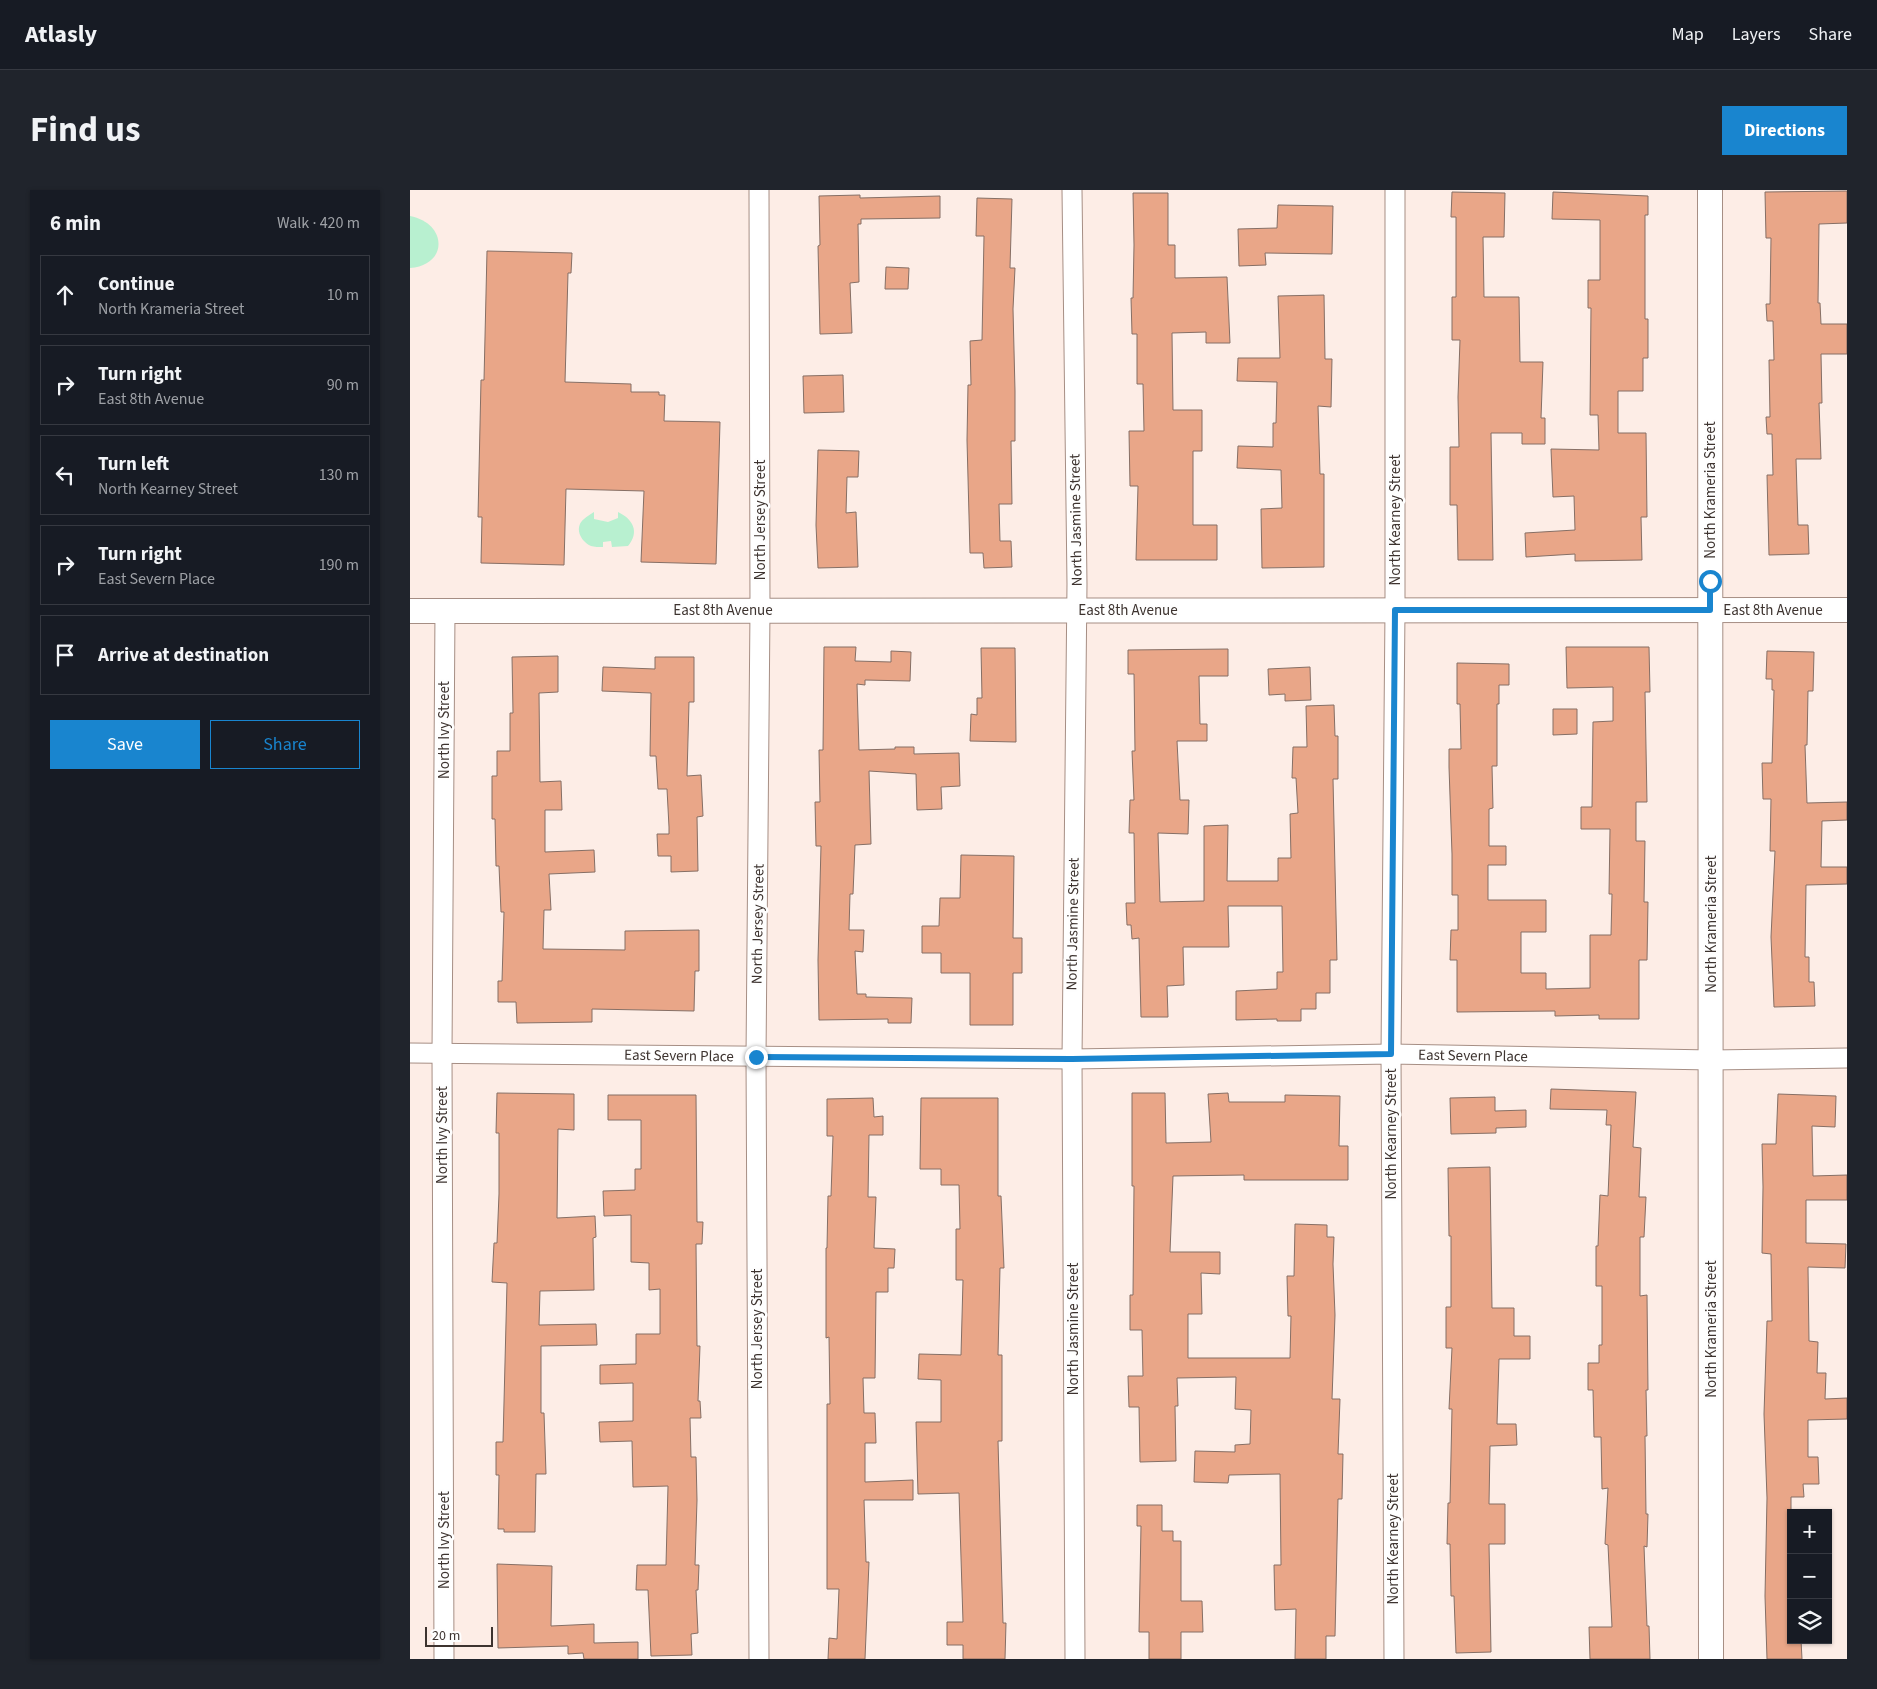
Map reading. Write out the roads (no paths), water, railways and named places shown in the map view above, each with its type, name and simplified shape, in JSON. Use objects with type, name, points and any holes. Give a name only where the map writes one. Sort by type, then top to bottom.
[{"type":"street","name":"North Jersey Street","points":[[759,190],[760,610],[756,1057],[759,1659]]},
{"type":"street","name":"North Jasmine Street","points":[[1072,190],[1077,609],[1072,1059],[1075,1659]]},
{"type":"street","name":"North Kearney Street","points":[[1394,1659],[1391,1054],[1395,610],[1395,190]]},
{"type":"street","name":"North Krameria Street","points":[[1710,190],[1711,1659]]},
{"type":"street","name":"East 8th Avenue","points":[[410,611],[1077,609],[1847,610]]},
{"type":"street","name":"North Ivy Street","points":[[444,1659],[442,1053],[445,611]]},
{"type":"street","name":"East Severn Place","points":[[410,1053],[1072,1059],[1391,1054],[1711,1060],[1847,1058]]}]
